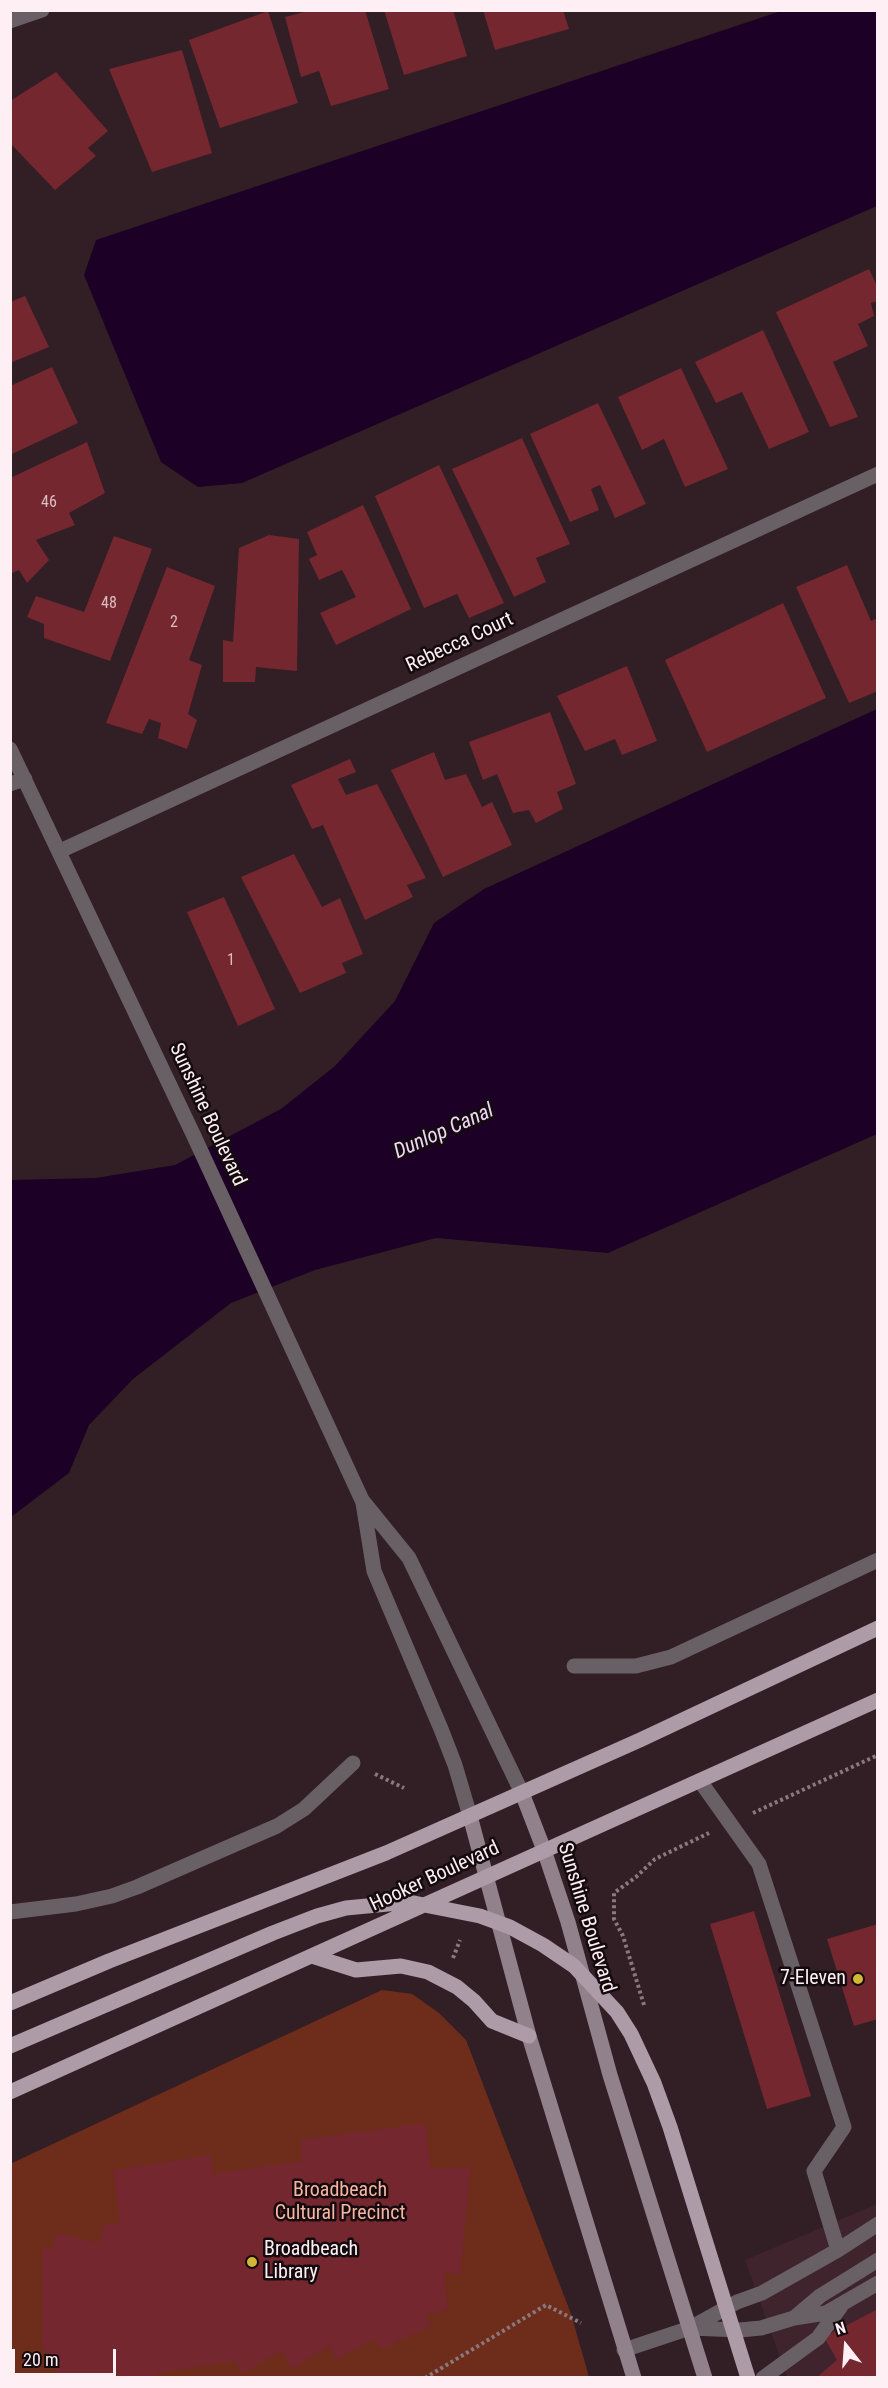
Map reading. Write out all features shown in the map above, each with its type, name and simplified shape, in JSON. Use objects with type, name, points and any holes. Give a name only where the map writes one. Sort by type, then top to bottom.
[{"type":"main road","name":"Hooker Boulevard","points":[[10,2003],[386,1853],[522,1793],[878,1628]]},
{"type":"main road","name":"Hooker Boulevard","points":[[10,2092],[878,1700]]},
{"type":"main road","name":"Sunshine Boulevard","points":[[522,1793],[568,1922],[610,2075],[705,2378]]},
{"type":"main road","name":"Sunshine Boulevard","points":[[470,1816],[529,2036],[634,2378]]},
{"type":"main road","points":[[10,2046],[273,1933],[317,1916],[346,1908],[410,1902],[445,1907],[510,1927],[543,1945],[574,1966],[598,1989],[617,2012],[641,2054],[670,2127],[748,2378]]},
{"type":"main road","points":[[312,1956],[356,1970],[401,1966],[428,1972],[457,1987],[474,2001],[492,2021],[529,2036]]},
{"type":"street","points":[[10,21],[42,10]]},
{"type":"street","name":"Rebecca Court","points":[[60,851],[878,474]]},
{"type":"street","name":"Sunshine Boulevard","points":[[10,749],[18,782],[60,851],[362,1500],[409,1558],[522,1793]]},
{"type":"street","name":"Sunshine Boulevard","points":[[362,1500],[374,1572],[441,1729],[455,1765],[470,1816]]},
{"type":"street","points":[[573,1666],[636,1666],[671,1657],[878,1560]]},
{"type":"street","points":[[10,1912],[76,1904],[112,1896],[137,1887],[277,1826],[304,1809],[353,1763]]},
{"type":"street","points":[[700,1781],[759,1864],[844,2127],[814,2171],[838,2250]]},
{"type":"street","points":[[624,2350],[690,2328],[737,2302],[762,2293],[838,2250],[878,2224]]},
{"type":"street","points":[[794,2318],[837,2285],[878,2260]]},
{"type":"street","points":[[690,2328],[740,2330],[761,2328],[794,2318],[826,2313],[878,2283]]},
{"type":"street","points":[[763,2378],[818,2338],[841,2306]]},
{"type":"path","points":[[647,2012],[623,1936],[614,1919],[614,1893],[655,1859],[878,1755]]},
{"type":"path","points":[[353,1763],[404,1788]]},
{"type":"path","points":[[451,1964],[460,1940]]},
{"type":"path","points":[[424,2378],[546,2305],[582,2323]]},
{"type":"shaded area","points":[[877,2204],[877,2377],[787,2377],[745,2260]]},
{"type":"green space","name":"Broadbeach Cultural Precinct","points":[[382,1990],[412,1994],[439,2013],[466,2040],[571,2314],[589,2377],[11,2377],[10,2164]]},
{"type":"water","points":[[784,10],[877,11],[877,206],[242,483],[198,487],[161,462],[84,275],[96,240]]},
{"type":"water","name":"Dunlop Canal","points":[[877,709],[877,1134],[608,1253],[436,1238],[315,1270],[231,1303],[133,1379],[89,1425],[69,1473],[11,1517],[11,1180],[96,1178],[175,1165],[281,1109],[335,1066],[395,1001],[434,923],[484,889]]},
{"type":"building","points":[[312,10],[365,10],[389,89],[331,106],[319,71],[301,77],[285,17]]},
{"type":"building","points":[[384,10],[453,10],[467,56],[404,75]]},
{"type":"building","points":[[483,10],[563,10],[569,29],[495,50]]},
{"type":"building","points":[[268,11],[298,103],[220,128],[189,40]]},
{"type":"building","points":[[182,50],[212,153],[152,172],[109,69]]},
{"type":"building","points":[[56,72],[108,131],[88,148],[96,156],[55,190],[10,143],[10,101]]},
{"type":"building","points":[[869,269],[878,288],[878,301],[871,303],[874,316],[858,324],[868,346],[833,362],[858,417],[830,427],[776,312]]},
{"type":"building","points":[[25,296],[49,347],[10,363],[10,302]]},
{"type":"building","points":[[763,330],[809,432],[769,449],[742,392],[716,403],[695,362]]},
{"type":"building","points":[[52,367],[78,423],[10,455],[10,386]]},
{"type":"building","points":[[681,368],[728,469],[685,487],[664,439],[642,450],[618,397]]},
{"type":"building","points":[[598,403],[646,504],[615,518],[600,485],[591,489],[599,510],[570,522],[530,434]]},
{"type":"building","points":[[522,438],[570,544],[536,558],[546,582],[514,597],[452,469]]},
{"type":"building","points":[[87,442],[105,493],[69,513],[75,525],[36,540],[49,560],[27,583],[19,570],[10,574],[10,478]]},
{"type":"building","points":[[439,465],[504,603],[469,618],[457,594],[424,608],[375,496]]},
{"type":"building","points":[[363,505],[411,609],[336,645],[320,613],[356,597],[342,570],[319,580],[309,559],[317,555],[307,532]]},
{"type":"building","points":[[269,535],[299,539],[297,671],[256,667],[255,682],[223,682],[223,640],[233,642],[239,548]]},
{"type":"building","points":[[114,536],[152,549],[110,661],[44,638],[44,624],[27,617],[36,596],[84,612]]},
{"type":"building","points":[[847,565],[871,621],[878,618],[878,691],[849,703],[796,587]]},
{"type":"building","points":[[167,567],[215,586],[189,660],[202,665],[188,714],[197,720],[187,749],[158,738],[161,723],[149,719],[142,734],[106,723]]},
{"type":"building","points":[[783,603],[826,698],[707,752],[665,660]]},
{"type":"building","points":[[627,666],[657,741],[622,755],[615,739],[585,751],[557,696]]},
{"type":"building","points":[[550,712],[576,784],[557,792],[563,809],[536,823],[529,810],[513,813],[497,774],[483,780],[469,742]]},
{"type":"building","points":[[434,752],[445,780],[466,774],[482,807],[492,802],[512,845],[443,877],[391,770]]},
{"type":"building","points":[[350,759],[356,772],[338,779],[346,795],[377,784],[426,878],[407,885],[413,897],[365,920],[323,825],[312,829],[291,785]]},
{"type":"building","points":[[294,854],[322,907],[340,898],[363,954],[342,963],[346,973],[300,993],[241,877]]},
{"type":"building","points":[[224,897],[275,1009],[238,1026],[187,912]]},
{"type":"building","points":[[754,1911],[811,2096],[767,2109],[710,1924]]},
{"type":"building","name":"7-Eleven","points":[[878,1924],[878,2019],[854,2026],[827,1939]]},
{"type":"building","name":"Broadbeach Library","points":[[425,2123],[431,2169],[471,2167],[460,2275],[444,2273],[448,2309],[425,2316],[432,2326],[382,2349],[373,2339],[337,2360],[329,2346],[292,2369],[282,2351],[243,2373],[235,2361],[157,2373],[156,2378],[54,2378],[57,2358],[42,2350],[42,2247],[51,2250],[57,2233],[99,2243],[105,2223],[120,2224],[113,2170],[212,2155],[213,2174],[302,2161],[300,2140]]},
{"type":"building","points":[[878,2309],[878,2378],[816,2378],[837,2360],[824,2337]]},
{"type":"place","name":"7-Eleven","points":[[858,1979]]},
{"type":"place","name":"Broadbeach Library","points":[[252,2262]]}]
